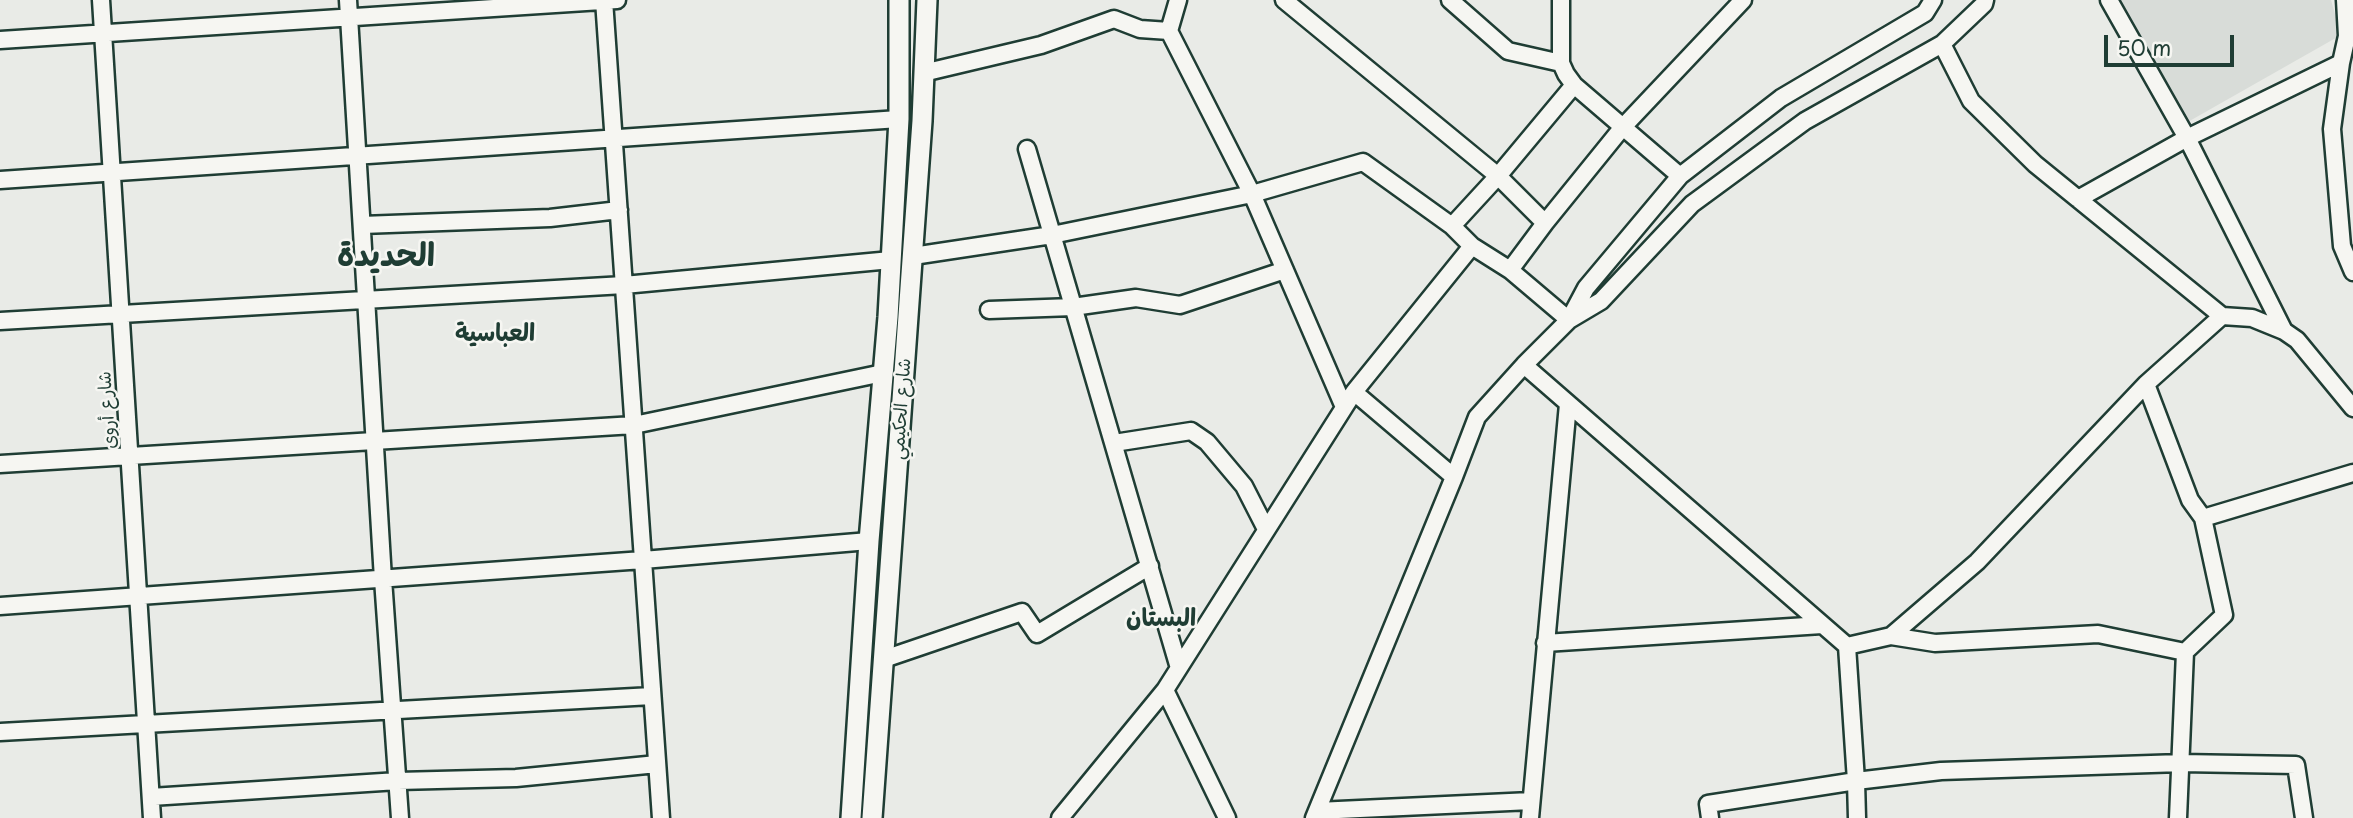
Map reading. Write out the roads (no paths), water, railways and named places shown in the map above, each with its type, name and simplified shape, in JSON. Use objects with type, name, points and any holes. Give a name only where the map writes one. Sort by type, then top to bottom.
[{"type":"street","name":"شارع أروى","points":[[101,0],[152,818]]},
{"type":"street","points":[[348,0],[400,818]]},
{"type":"street","points":[[605,0],[661,818]]},
{"type":"street","points":[[0,40],[617,0]]},
{"type":"street","name":"شارع الحكيمي","points":[[851,818],[891,260],[899,119],[899,0]]},
{"type":"street","name":"شارع الحكيمي","points":[[872,818],[913,256],[927,0]]},
{"type":"street","points":[[1178,0],[1169,31],[1252,194],[1344,407]]},
{"type":"street","points":[[1284,0],[1499,176],[1545,223]]},
{"type":"street","points":[[1450,0],[1508,51],[1561,63]]},
{"type":"street","points":[[1562,0],[1561,63],[1574,85],[1679,176]]},
{"type":"street","points":[[1510,271],[1622,128],[1742,0]]},
{"type":"street","points":[[1570,320],[1586,288],[1679,176],[1781,98],[1925,13],[1933,0]]},
{"type":"street","points":[[2109,0],[2187,138],[2284,331]]},
{"type":"street","points":[[2345,0],[2347,37],[2332,129],[2342,246],[2353,272]]},
{"type":"street","points":[[1531,801],[1317,816],[1477,417],[1524,365],[1570,320],[1601,301],[1703,195],[1805,121],[1942,44],[1987,1]]},
{"type":"street","points":[[923,74],[1041,45],[1114,19],[1140,29],[1169,31]]},
{"type":"street","points":[[1942,44],[1971,101],[2035,164],[2222,316],[2252,318],[2284,331],[2297,340],[2353,408]]},
{"type":"street","points":[[2078,200],[2187,138],[2341,62]]},
{"type":"street","points":[[1452,226],[1499,176],[1574,85]]},
{"type":"street","points":[[0,180],[899,119]]},
{"type":"street","points":[[1027,149],[1179,668]]},
{"type":"street","points":[[913,256],[1052,236],[1252,194],[1363,162],[1452,226],[1472,246],[1510,271],[1570,320]]},
{"type":"street","points":[[362,225],[550,218],[619,209]]},
{"type":"street","points":[[1060,818],[1165,690],[1354,392],[1472,246]]},
{"type":"street","points":[[0,321],[624,285],[891,260]]},
{"type":"street","points":[[989,310],[1073,307],[1136,298],[1180,305],[1285,270]]},
{"type":"street","points":[[1891,636],[1977,562],[2146,384],[2222,316]]},
{"type":"street","points":[[1524,365],[1847,646],[1857,818]]},
{"type":"street","points":[[0,464],[634,425],[883,373]]},
{"type":"street","points":[[2146,384],[2190,500],[2203,519],[2224,615],[2185,652],[2178,818]]},
{"type":"street","points":[[1354,392],[1454,477]]},
{"type":"street","points":[[1530,818],[1568,404]]},
{"type":"street","points":[[1114,443],[1191,432],[1207,442],[1244,486],[1266,529]]},
{"type":"street","points":[[2203,519],[2353,473]]},
{"type":"street","points":[[0,607],[869,541]]},
{"type":"street","points":[[884,659],[1023,612],[1037,634],[1150,566]]},
{"type":"street","points":[[1545,643],[1822,625]]},
{"type":"street","points":[[1847,646],[1891,636],[1935,643],[2098,635],[2185,652]]},
{"type":"street","points":[[1165,690],[1227,818]]},
{"type":"street","points":[[0,732],[652,696]]},
{"type":"street","points":[[1710,818],[1708,804],[1856,780],[1941,771],[2181,763],[2296,765],[2304,818]]},
{"type":"street","points":[[151,797],[398,780],[516,778],[657,764]]},
{"type":"district","name":"الحديدة","points":[[386,257]]},
{"type":"district","name":"العباسية","points":[[495,334]]},
{"type":"district","name":"البستان","points":[[1161,619]]}]
